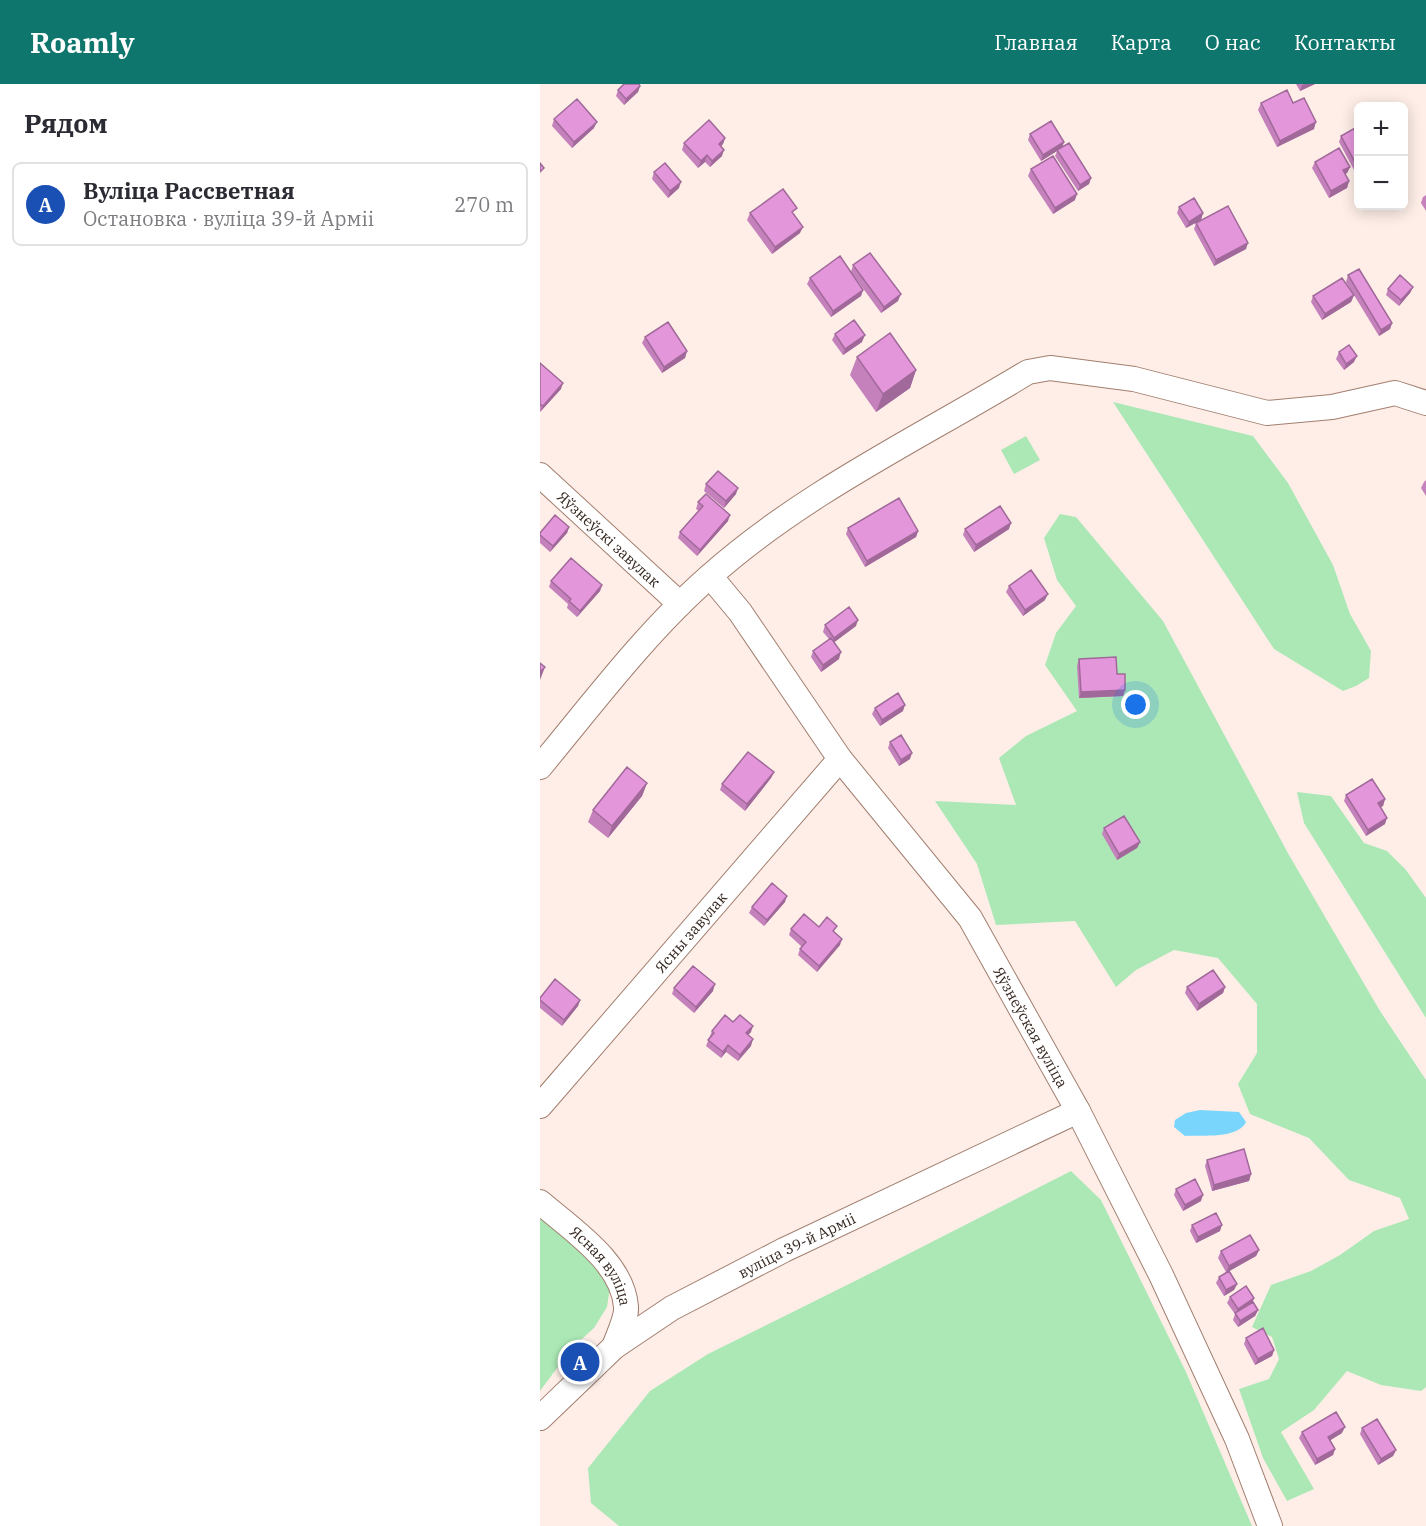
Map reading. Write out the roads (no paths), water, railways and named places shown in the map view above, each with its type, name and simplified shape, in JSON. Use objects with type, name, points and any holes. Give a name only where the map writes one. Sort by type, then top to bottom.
[{"type":"street","points":[[540,767],[680,604],[710,576],[792,512],[1028,372],[1050,368],[1134,379],[1267,413],[1332,407],[1395,393],[1426,403]]},
{"type":"street","name":"Яўзнеўскі завулак","points":[[540,475],[680,604]]},
{"type":"street","name":"Яўзнеўская вуліца","points":[[710,576],[740,612],[840,759],[970,918],[1078,1111],[1166,1285],[1237,1439],[1270,1526]]},
{"type":"street","name":"Ясны завулак","points":[[540,1106],[840,759]]},
{"type":"street","name":"вуліца 39-й Арміі","points":[[540,1418],[614,1347],[672,1308],[784,1250],[1078,1111]]},
{"type":"street","name":"Ясная вуліца","points":[[540,1202],[605,1258],[620,1282],[626,1308],[614,1347]]},
{"type":"water","points":[[1200,1110],[1239,1112],[1246,1122],[1235,1131],[1219,1135],[1185,1136],[1174,1127],[1175,1120],[1186,1113]]},
{"type":"place","name":"Вуліца Рассветная","points":[[580,1362]]}]
